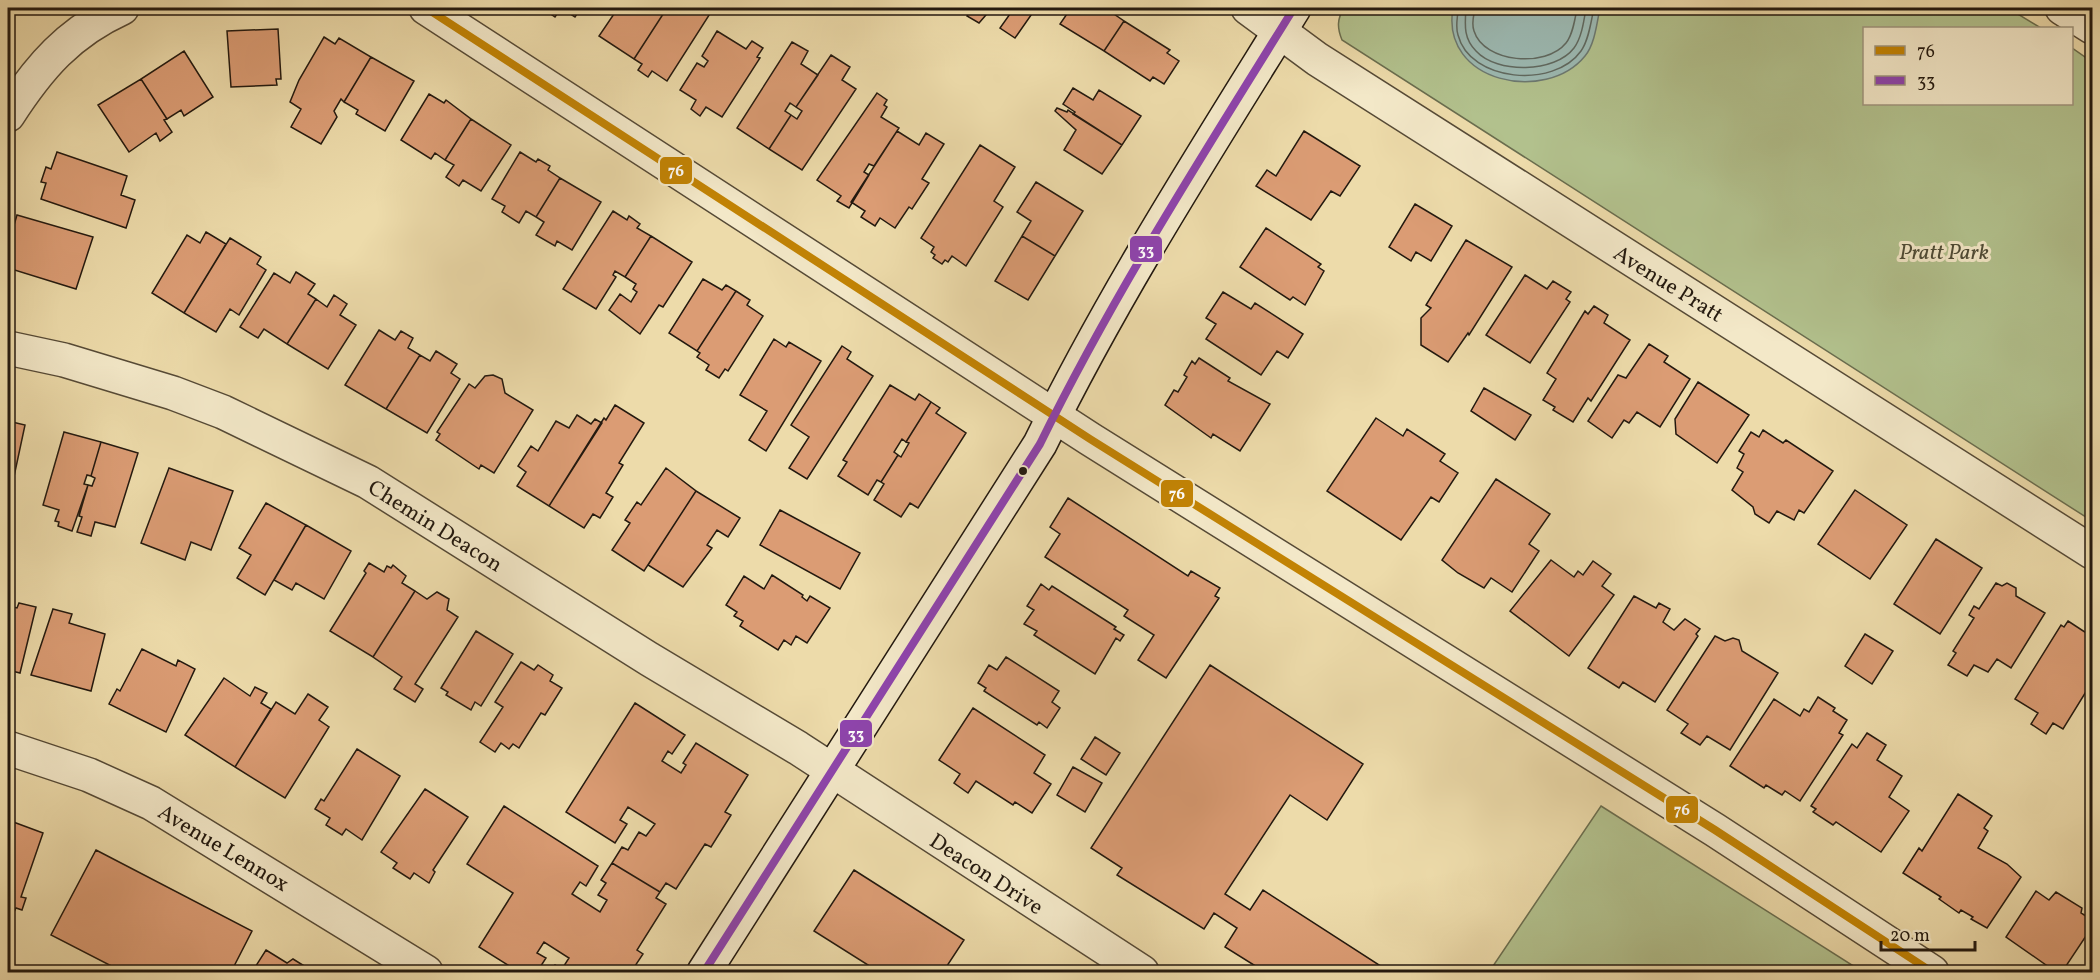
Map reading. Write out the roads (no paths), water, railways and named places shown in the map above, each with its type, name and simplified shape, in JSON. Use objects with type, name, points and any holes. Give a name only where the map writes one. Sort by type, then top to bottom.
[{"type":"street","points":[[8,115],[57,49],[85,27],[122,8]]},
{"type":"street","points":[[426,8],[1096,443],[1715,830],[1932,972]]},
{"type":"street","name":"Avenue Pratt","points":[[1248,8],[1287,19],[1317,59],[2092,552]]},
{"type":"street","points":[[2062,8],[2092,27]]},
{"type":"street","points":[[704,972],[1040,444],[1054,414],[1161,225],[1287,19]]},
{"type":"street","name":"Chemin Deacon","points":[[8,348],[109,373],[183,397],[223,412],[368,482],[833,772]]},
{"type":"street","name":"Avenue Lennox","points":[[8,748],[89,775],[151,803],[426,972]]},
{"type":"street","name":"Deacon Drive","points":[[833,772],[1142,972]]},
{"type":"water","points":[[1453,8],[1600,8],[1593,39],[1585,56],[1568,71],[1546,79],[1523,82],[1500,78],[1479,69],[1463,54],[1453,34]]},
{"type":"park label","name":"Pratt Park","points":[[1944,251]]}]
